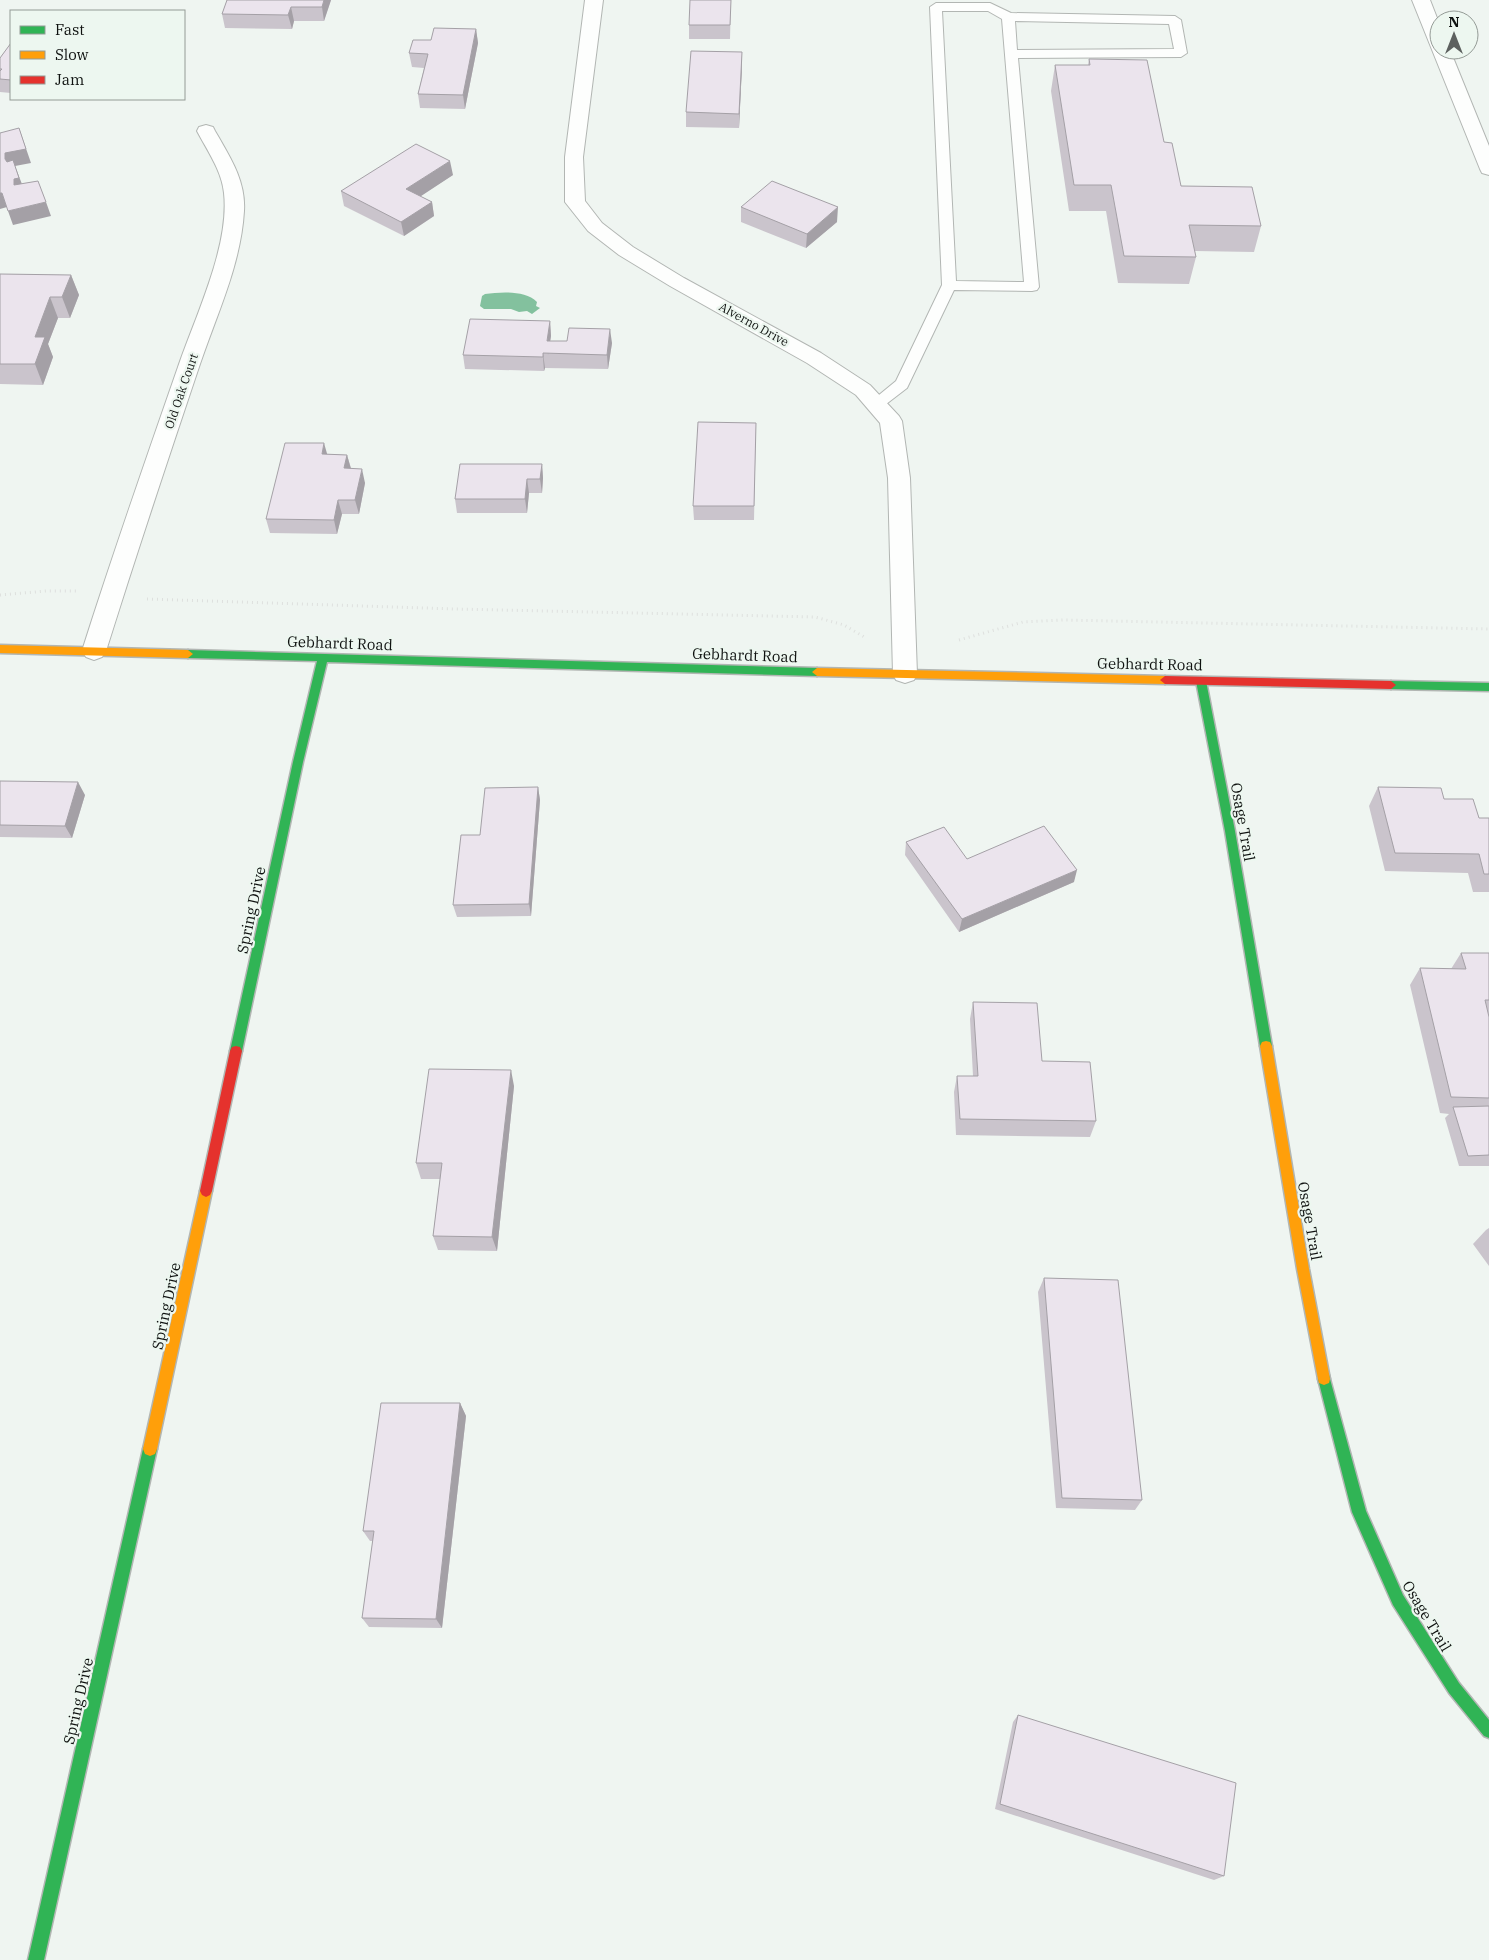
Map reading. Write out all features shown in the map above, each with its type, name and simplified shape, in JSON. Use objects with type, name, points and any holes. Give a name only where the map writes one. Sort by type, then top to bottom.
[{"type":"street","name":"Alverno Drive","points":[[594,0],[574,157],[576,202],[595,227],[626,251],[677,282],[814,358],[863,390],[891,421],[899,478],[905,674]]},
{"type":"street","points":[[1420,0],[1429,22]]},
{"type":"street","points":[[1445,60],[1489,169]]},
{"type":"street","name":"Old Oak Court","points":[[94,651],[210,305],[234,224],[234,193],[228,171],[206,131]]},
{"type":"street","name":"Gebhardt Road","points":[[0,649],[905,674],[1489,687]]},
{"type":"street","name":"Spring Drive","points":[[36,1960],[162,1397],[298,762],[323,658]]},
{"type":"street","name":"Osage Trail","points":[[1202,680],[1230,831],[1303,1269],[1330,1407],[1360,1512],[1398,1600],[1454,1688],[1489,1731]]},
{"type":"lane","points":[[876,404],[902,384],[949,285],[936,7],[990,7],[1008,17],[1175,20],[1181,53],[1011,54]]},
{"type":"lane","points":[[949,285],[1032,287],[1008,17]]},
{"type":"path","points":[[0,595],[46,591],[81,591],[111,597],[455,609],[814,616],[844,626],[870,640],[904,644],[949,642],[1023,622],[1063,620],[1489,629]]},
{"type":"shaded area","points":[[505,292],[526,295],[537,302],[536,306],[540,308],[532,314],[527,311],[519,312],[511,309],[484,309],[480,306],[482,296]]},
{"type":"building","points":[[227,0],[324,0],[322,7],[291,7],[288,15],[222,14]]},
{"type":"building","points":[[690,0],[731,0],[730,25],[689,25]]},
{"type":"building","points":[[434,28],[476,29],[463,95],[418,94],[428,54],[409,53],[413,40],[431,40]]},
{"type":"building","points":[[10,44],[10,80],[0,79],[0,71],[2,69],[0,69],[0,58]]},
{"type":"building","points":[[691,51],[742,52],[739,114],[686,112]]},
{"type":"building","points":[[1089,59],[1147,60],[1164,142],[1172,143],[1181,186],[1252,187],[1261,226],[1189,225],[1196,257],[1124,256],[1111,185],[1074,185],[1055,65],[1090,65]]},
{"type":"building","points":[[19,128],[26,149],[5,153],[7,162],[13,160],[19,178],[14,179],[14,185],[38,181],[46,202],[8,211],[2,193],[0,193],[0,133]]},
{"type":"building","points":[[416,144],[450,161],[406,189],[432,202],[401,222],[341,191]]},
{"type":"building","points":[[772,181],[838,207],[807,234],[741,207]]},
{"type":"building","points":[[0,274],[71,275],[62,297],[50,297],[35,337],[45,337],[35,364],[0,364]]},
{"type":"building","points":[[470,319],[550,321],[547,341],[567,341],[569,328],[610,329],[607,355],[543,353],[543,357],[463,355]]},
{"type":"building","points":[[698,422],[756,423],[754,506],[693,506]]},
{"type":"building","points":[[285,443],[324,443],[322,454],[347,455],[344,468],[362,469],[355,500],[338,500],[334,520],[266,519]]},
{"type":"building","points":[[460,464],[542,464],[540,479],[527,479],[525,499],[455,499]]},
{"type":"building","points":[[0,781],[78,782],[65,826],[0,825]]},
{"type":"building","points":[[538,787],[529,904],[453,905],[461,835],[480,835],[485,788]]},
{"type":"building","points":[[1378,787],[1441,788],[1444,799],[1473,799],[1479,818],[1489,818],[1489,874],[1484,874],[1479,854],[1395,853]]},
{"type":"building","points":[[1044,826],[1077,870],[962,919],[906,842],[944,827],[967,859]]},
{"type":"building","points":[[1461,953],[1489,953],[1489,1000],[1485,1000],[1489,1017],[1489,1098],[1451,1097],[1420,968],[1466,969]]},
{"type":"building","points":[[973,1002],[1037,1003],[1042,1061],[1090,1062],[1096,1121],[960,1119],[957,1076],[978,1076]]},
{"type":"building","points":[[429,1069],[511,1070],[492,1237],[433,1236],[442,1163],[416,1163]]},
{"type":"building","points":[[1489,1106],[1489,1155],[1468,1156],[1453,1107]]},
{"type":"building","points":[[1044,1278],[1118,1280],[1142,1500],[1062,1498]]},
{"type":"building","points":[[381,1403],[460,1403],[436,1619],[362,1618],[374,1531],[363,1531]]},
{"type":"building","points":[[1018,1715],[1236,1783],[1224,1876],[1000,1804]]},
{"type":"traffic: fast","points":[[188,654],[817,672]]},
{"type":"traffic: fast","points":[[236,1051],[298,762],[323,658]]},
{"type":"traffic: fast","points":[[1201,681],[1230,831],[1266,1046]]},
{"type":"traffic: fast","points":[[1391,685],[1489,687]]},
{"type":"traffic: fast","points":[[1324,1379],[1359,1512],[1398,1600],[1454,1688],[1489,1731]]},
{"type":"traffic: fast","points":[[36,1960],[150,1449]]},
{"type":"traffic: slow","points":[[0,649],[188,654]]},
{"type":"traffic: slow","points":[[817,672],[1165,680]]},
{"type":"traffic: slow","points":[[1266,1046],[1303,1269],[1324,1379]]},
{"type":"traffic: slow","points":[[150,1449],[206,1191]]},
{"type":"traffic: jam","points":[[1165,680],[1391,685]]},
{"type":"traffic: jam","points":[[206,1191],[236,1051]]}]
